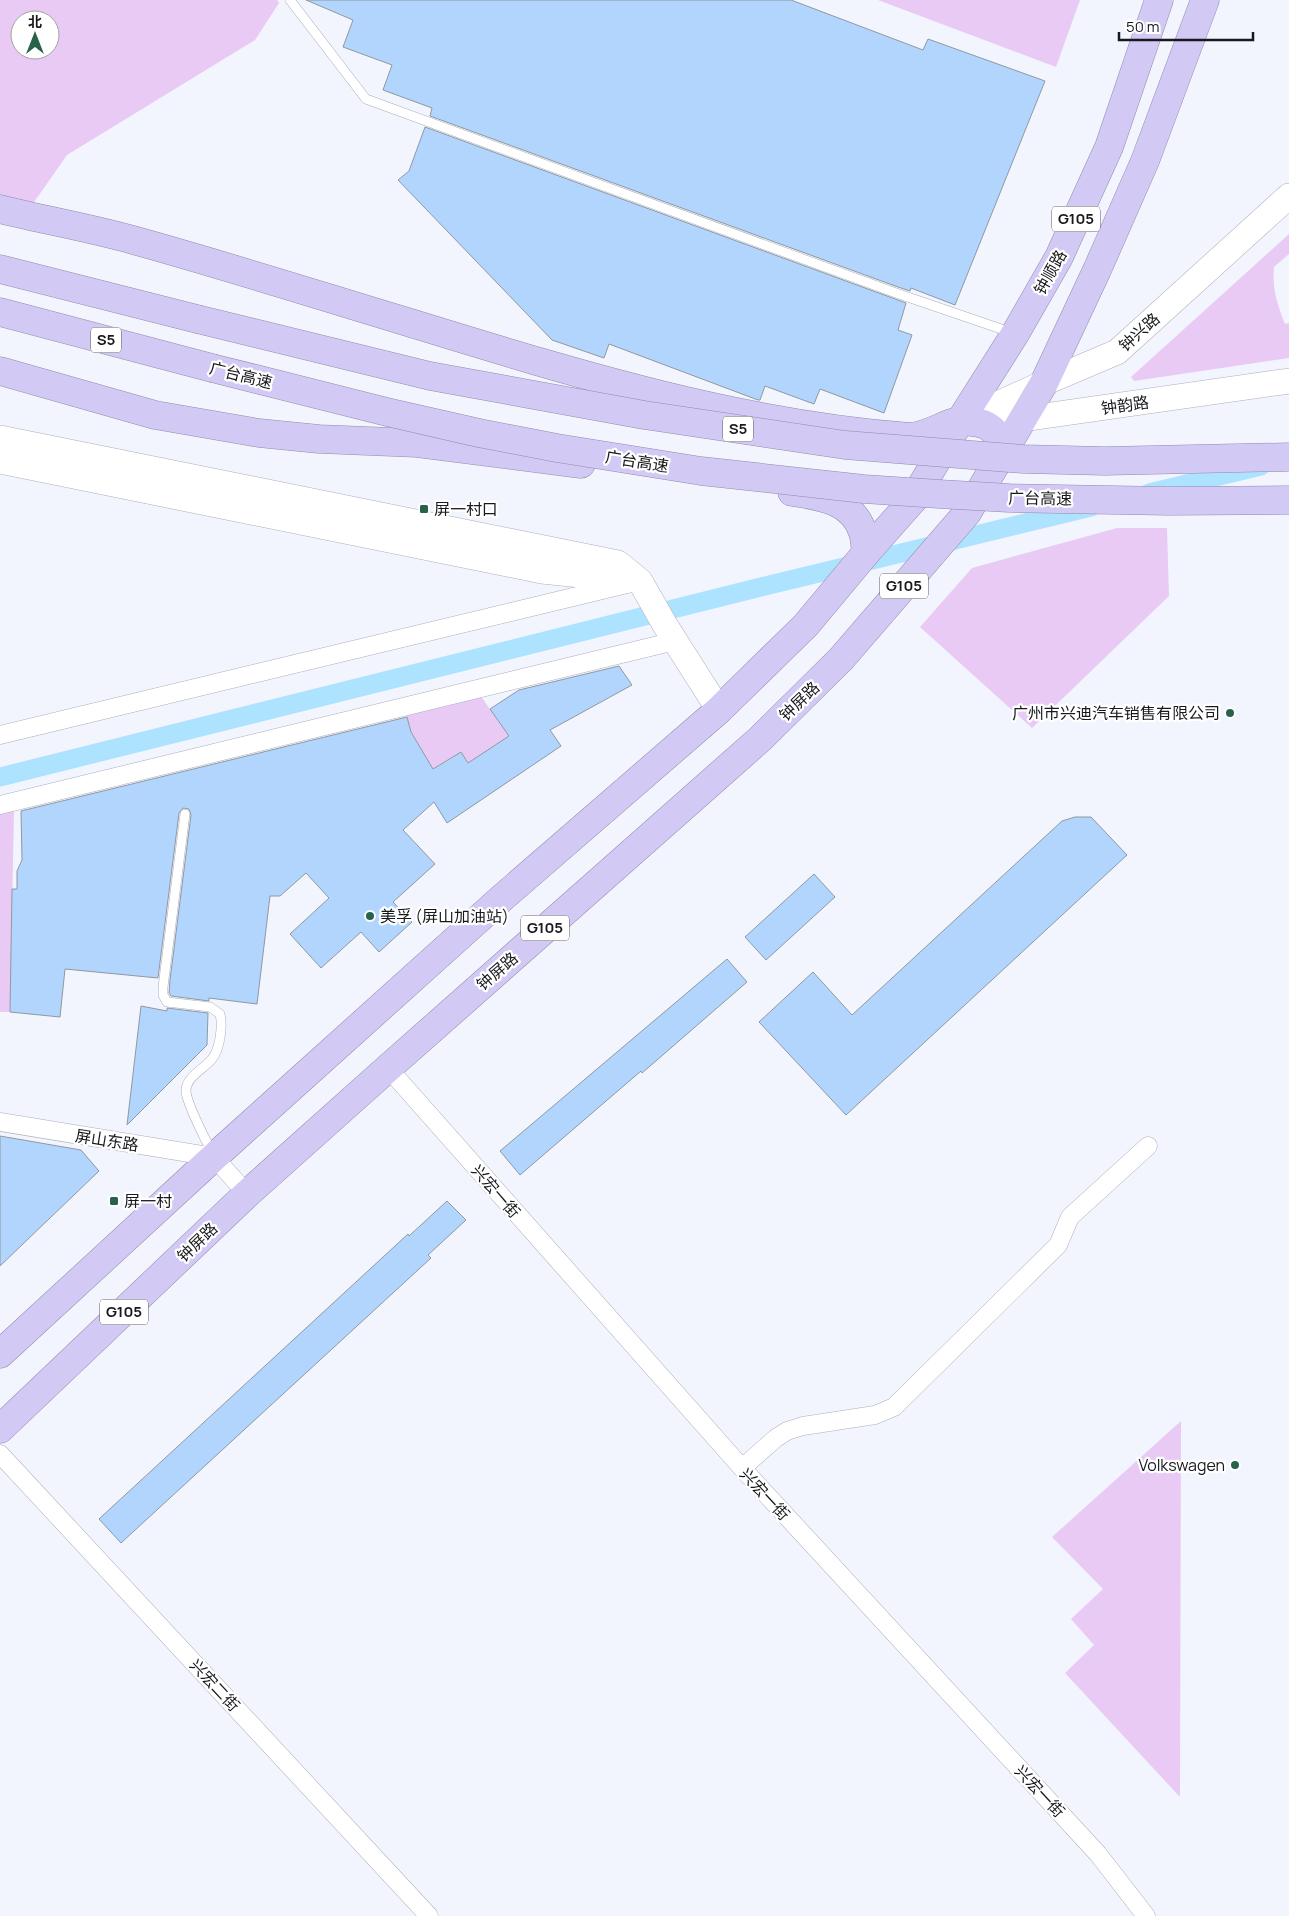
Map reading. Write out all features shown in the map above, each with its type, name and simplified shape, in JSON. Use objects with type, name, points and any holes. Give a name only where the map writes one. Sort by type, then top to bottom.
[{"type":"highway","name":"钟顺路","points":[[960,421],[1015,334],[1059,257],[1109,147],[1160,0]]},
{"type":"highway","name":"G105","points":[[1023,419],[1044,383],[1145,161],[1205,0]]},
{"type":"highway","points":[[0,210],[131,240],[522,358],[681,401],[820,428],[910,437],[923,435],[960,421],[979,422],[988,425],[994,430],[999,439],[1002,454]]},
{"type":"highway","name":"S5","points":[[0,269],[430,376],[644,416],[896,450],[1023,459],[1106,461],[1289,457]]},
{"type":"highway","name":"广台高速","points":[[0,312],[231,372],[451,426],[557,448],[701,471],[864,489],[969,496],[1169,501],[1289,500]]},
{"type":"highway","points":[[0,372],[155,415],[259,433],[319,439],[417,443],[814,495],[848,508],[863,533],[866,553]]},
{"type":"highway","name":"钟屏路","points":[[0,1429],[247,1194],[760,739],[841,659],[967,513],[1023,419]]},
{"type":"highway","name":"G105","points":[[0,1354],[214,1157],[502,898],[719,710],[806,625],[913,500],[960,421]]},
{"type":"street","name":"钟兴路","points":[[960,421],[1117,352],[1289,196]]},
{"type":"street","name":"钟韵路","points":[[960,421],[1023,419],[1289,381]]},
{"type":"street","points":[[0,438],[618,563],[640,581],[670,633],[719,710]]},
{"type":"street","points":[[0,461],[542,571],[640,581]]},
{"type":"street","points":[[0,735],[640,581]]},
{"type":"street","points":[[0,805],[670,633]]},
{"type":"street","name":"兴宏一街","points":[[388,1068],[742,1468],[1098,1854],[1146,1916]]},
{"type":"street","name":"屏山东路","points":[[0,1122],[214,1157]]},
{"type":"street","points":[[742,1468],[776,1438],[787,1431],[803,1426],[875,1415],[894,1407],[1058,1245],[1070,1217],[1148,1146]]},
{"type":"street","points":[[214,1157],[247,1194]]},
{"type":"street","name":"兴宏二街","points":[[0,1454],[429,1916]]},
{"type":"lane","points":[[290,0],[366,99],[896,293],[1015,334]]},
{"type":"lane","points":[[185,814],[163,995],[167,1002],[210,1007],[220,1014],[221,1020],[217,1049],[212,1059],[188,1082],[186,1091],[214,1157]]},
{"type":"shaded area","points":[[0,0],[277,0],[279,3],[255,40],[67,155],[32,205],[0,197]]},
{"type":"shaded area","points":[[878,0],[1080,0],[1056,67]]},
{"type":"shaded area","points":[[1289,234],[1289,254],[1274,267],[1274,289],[1285,324],[1289,323],[1289,358],[1134,381],[1131,377]]},
{"type":"shaded area","points":[[1117,528],[1167,528],[1169,596],[1032,728],[920,627],[972,568]]},
{"type":"shaded area","points":[[480,695],[509,736],[468,763],[461,752],[433,769],[411,732],[406,713]]},
{"type":"shaded area","points":[[14,811],[10,1012],[0,1012],[0,814]]},
{"type":"shaded area","points":[[1181,1421],[1180,1797],[1065,1673],[1094,1645],[1071,1619],[1103,1589],[1052,1537]]},
{"type":"building","points":[[306,0],[791,0],[923,50],[928,39],[1045,81],[955,305],[911,288],[910,291],[898,287],[430,116],[432,108],[383,90],[392,65],[343,47],[353,20]]},
{"type":"building","points":[[425,127],[906,303],[898,330],[912,335],[884,413],[820,389],[814,404],[765,386],[760,400],[758,400],[609,344],[604,358],[552,340],[398,180],[409,171]]},
{"type":"building","points":[[619,666],[632,685],[550,730],[561,746],[447,823],[434,802],[403,830],[435,864],[393,902],[412,922],[379,952],[361,932],[321,968],[290,934],[329,898],[306,873],[280,896],[270,896],[257,1004],[209,998],[209,1001],[171,996],[169,993],[170,980],[191,815],[189,809],[183,808],[179,813],[158,978],[65,969],[60,1017],[10,1012],[12,889],[17,889],[17,871],[22,860],[21,811],[407,717],[411,732],[433,769],[461,752],[468,763],[509,736],[490,709],[519,690]]},
{"type":"building","points":[[1075,817],[1091,817],[1127,855],[846,1115],[759,1022],[813,972],[852,1015],[1062,821]]},
{"type":"building","points":[[814,874],[835,897],[766,960],[745,937]]},
{"type":"building","points":[[727,959],[747,982],[520,1175],[500,1151]]},
{"type":"building","points":[[141,1006],[167,1011],[167,1008],[208,1013],[207,1045],[127,1125]]},
{"type":"building","points":[[0,1136],[81,1150],[99,1171],[0,1266]]},
{"type":"building","points":[[447,1201],[466,1220],[428,1255],[431,1258],[121,1543],[99,1519],[408,1234],[409,1236]]},
{"type":"waterway","points":[[1149,493],[1261,466]]},
{"type":"waterway","points":[[0,777],[757,588],[1091,507]]},
{"type":"place","name":"屏一村口","points":[[424,509]]},
{"type":"place","name":"广州市兴迪汽车销售有限公司","points":[[1230,713]]},
{"type":"place","name":"美孚 (屏山加油站)","points":[[370,916]]},
{"type":"place","name":"屏一村","points":[[114,1201]]},
{"type":"place","name":"Volkswagen","points":[[1235,1465]]}]
